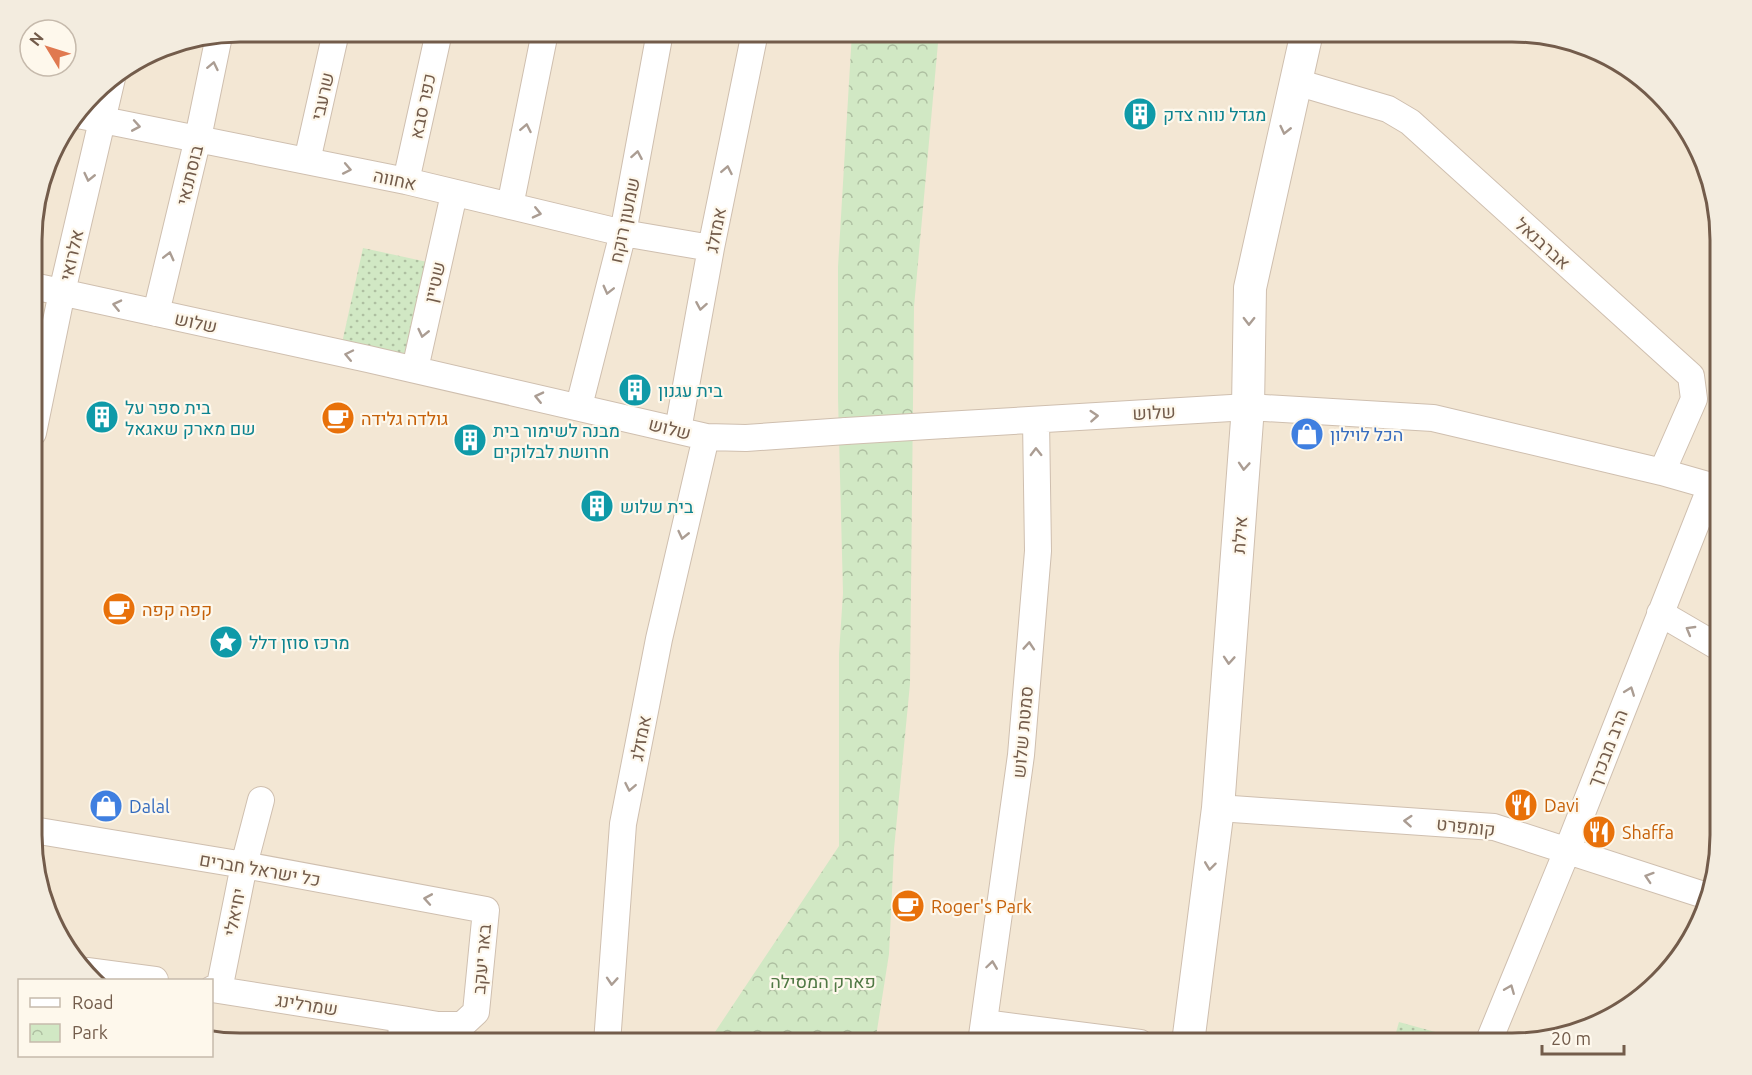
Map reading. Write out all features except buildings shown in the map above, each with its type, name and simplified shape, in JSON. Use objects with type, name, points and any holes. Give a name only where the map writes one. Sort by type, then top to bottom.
[{"type":"street","name":"שרעבי","points":[[307,161],[334,42]]},
{"type":"street","name":"כפר סבא","points":[[406,181],[437,42]]},
{"type":"street","points":[[510,206],[543,42]]},
{"type":"street","name":"שמעון רוקח","points":[[579,406],[623,233],[658,42]]},
{"type":"street","name":"אמזלג","points":[[678,430],[711,248],[753,42]]},
{"type":"street","name":"אילת","points":[[1189,1033],[1218,808],[1248,407],[1250,288],[1305,42]]},
{"type":"street","name":"בוסתנאי","points":[[156,313],[198,138],[217,44]]},
{"type":"street","name":"אברבנאל","points":[[1296,82],[1388,109],[1410,122],[1691,376],[1694,399],[1662,472]]},
{"type":"street","name":"אלרואי","points":[[42,390],[62,292],[109,92]]},
{"type":"street","name":"אחווה","points":[[86,117],[406,181],[623,233],[711,248]]},
{"type":"street","name":"שטיין","points":[[415,369],[454,194]]},
{"type":"street","name":"שלוש","points":[[42,288],[415,369],[706,437],[746,438],[1248,407]]},
{"type":"street","points":[[1248,407],[1433,418],[1662,472],[1710,486]]},
{"type":"street","name":"סמטת שלוש","points":[[983,1033],[1021,755],[1038,551],[1036,420]]},
{"type":"street","name":"אמזלג","points":[[608,1033],[623,824],[659,639],[706,437]]},
{"type":"street","name":"הרב מבכרך","points":[[1492,1033],[1567,851],[1660,612],[1710,499]]},
{"type":"street","points":[[1660,612],[1710,642]]},
{"type":"street","name":"יחיאלי","points":[[215,989],[261,800]]},
{"type":"street","name":"קומפרט","points":[[1218,808],[1494,827],[1700,894]]},
{"type":"street","name":"כל ישראל חברים","points":[[42,831],[244,865],[486,910]]},
{"type":"street","name":"באר יעקב","points":[[402,1031],[438,1025],[462,1025],[476,1012],[486,910]]},
{"type":"street","points":[[97,972],[143,979]]},
{"type":"street","name":"שמרלינג","points":[[215,989],[402,1031]]},
{"type":"shaded area","points":[[240,42],[1512,42],[1550,46],[1576,53],[1599,62],[1622,75],[1661,110],[1690,153],[1699,176],[1710,227],[1710,848],[1699,899],[1690,922],[1677,945],[1652,975],[1611,1006],[1588,1018],[1563,1026],[1525,1033],[240,1033],[213,1031],[213,979],[105,979],[75,945],[62,922],[53,899],[44,861],[42,835],[42,240],[44,214],[57,164],[75,130],[91,110],[130,75],[164,57],[189,49]]},
{"type":"green space","name":"פארק המסילה","points":[[851,42],[938,42],[914,307],[910,684],[894,849],[889,954],[877,1033],[714,1033],[839,846],[839,654],[843,593],[838,398],[838,267]]},
{"type":"green space","points":[[363,248],[432,263],[412,358],[342,343]]},
{"type":"green space","points":[[1399,1022],[1439,1033],[1396,1033]]},
{"type":"place","name":"מגדל נווה צדק","points":[[1140,114]]},
{"type":"place","name":"בית עגנון","points":[[635,390]]},
{"type":"place","name":"בית ספר על שם מארק שאגאל","points":[[102,417]]},
{"type":"place","name":"גולדה גלידה","points":[[338,418]]},
{"type":"place","name":"הכל לוילון","points":[[1307,434]]},
{"type":"place","name":"מבנה לשימור בית חרושת לבלוקים","points":[[470,440]]},
{"type":"place","name":"בית שלוש","points":[[597,506]]},
{"type":"place","name":"קפה קפה","points":[[119,609]]},
{"type":"place","name":"מרכז סוזן דלל","points":[[226,642]]},
{"type":"place","name":"Davi","points":[[1521,805]]},
{"type":"place","name":"Dalal","points":[[106,806]]},
{"type":"place","name":"Shaffa","points":[[1599,832]]},
{"type":"place","name":"Roger's Park","points":[[908,906]]}]
